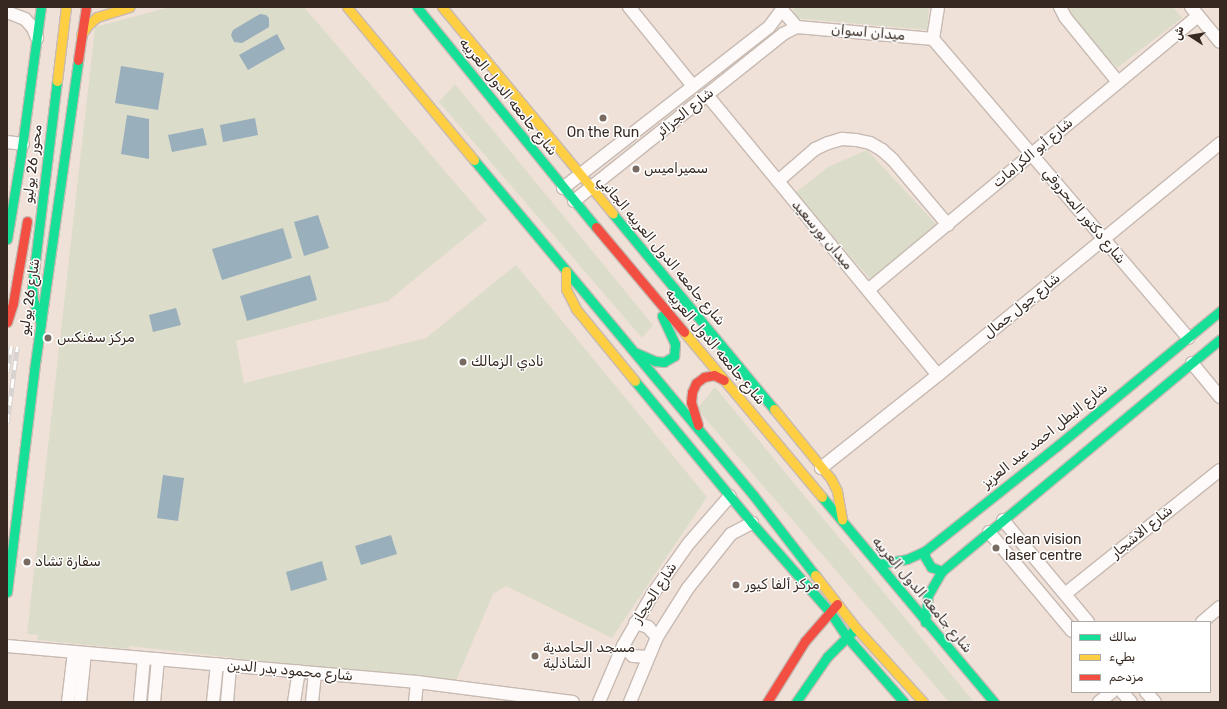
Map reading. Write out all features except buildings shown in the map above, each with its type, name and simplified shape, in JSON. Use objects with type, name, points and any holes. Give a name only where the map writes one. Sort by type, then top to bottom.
[{"type":"main road","points":[[7,239],[41,7]]},
{"type":"main road","name":"محور 26 يوليو","points":[[41,324],[33,300],[32,287],[66,7]]},
{"type":"main road","name":"شارع 26 يوليو","points":[[7,592],[41,324],[80,38],[86,7]]},
{"type":"main road","points":[[80,38],[88,25],[97,17],[130,7]]},
{"type":"main road","points":[[347,7],[769,514],[856,628],[918,700]]},
{"type":"main road","name":"شارع جامعه الدول العربيه","points":[[417,7],[535,136],[563,188],[879,564],[925,622],[994,702]]},
{"type":"main road","name":"شارع جامعه الدول العربيه الجانبي","points":[[442,7],[535,136],[580,175],[822,468],[837,492],[842,520]]},
{"type":"main road","name":"محور 26 يوليو","points":[[7,322],[13,303],[29,209]]},
{"type":"main road","points":[[566,271],[566,289],[576,309],[752,523],[830,612],[847,636],[904,702]]},
{"type":"main road","points":[[636,353],[655,361],[664,362],[670,360],[676,350],[675,344],[651,293]]},
{"type":"main road","name":"شارع البطل احمد عبد العزيز","points":[[879,564],[907,559],[925,551],[1057,446],[1220,311]]},
{"type":"main road","points":[[925,622],[928,595],[931,586],[942,571],[1220,339]]},
{"type":"main road","points":[[699,430],[691,402],[692,392],[696,383],[704,377],[714,375],[724,380]]},
{"type":"main road","points":[[925,551],[925,557],[931,567],[942,571]]},
{"type":"main road","points":[[767,702],[791,662],[815,628],[837,604]]},
{"type":"main road","points":[[796,702],[809,669],[827,657],[856,628]]},
{"type":"main road","points":[[791,662],[809,669]]},
{"type":"street","points":[[629,7],[693,86]]},
{"type":"street","points":[[933,39],[938,7]]},
{"type":"street","points":[[1060,7],[1065,17],[1118,82]]},
{"type":"street","points":[[783,9],[797,27]]},
{"type":"street","name":"شارع الجزائر","points":[[563,188],[773,23],[783,9]]},
{"type":"street","points":[[1194,11],[1220,42]]},
{"type":"street","name":"شارع أبو الكرامات","points":[[868,290],[1118,82],[1194,11]]},
{"type":"street","points":[[7,12],[19,15],[30,23],[36,34],[37,41]]},
{"type":"street","name":"شارع الجزائر","points":[[574,201],[783,34],[797,27]]},
{"type":"street","name":"ميدان اسوان","points":[[797,27],[933,39]]},
{"type":"street","name":"شارع دكتور المحروقي","points":[[933,39],[1188,338]]},
{"type":"street","name":"ميدان بورسعيد","points":[[707,95],[938,375]]},
{"type":"street","points":[[778,181],[815,149],[828,142],[842,139],[870,143],[882,150],[893,160],[948,225]]},
{"type":"street","points":[[7,142],[22,144]]},
{"type":"street","name":"شارع جول جمال","points":[[822,468],[938,375],[1220,143]]},
{"type":"street","points":[[1192,363],[1220,397]]},
{"type":"street","name":"شارع الاشجار","points":[[1065,594],[1220,470]]},
{"type":"street","name":"شارع الحجاز","points":[[599,702],[623,646],[652,595],[689,543],[730,496]]},
{"type":"street","points":[[1003,520],[1087,621]]},
{"type":"street","name":"شارع الحجاز","points":[[630,702],[657,637],[684,594],[705,565],[732,534],[752,523]]},
{"type":"street","points":[[990,532],[1071,630]]},
{"type":"street","points":[[1203,621],[1220,607]]},
{"type":"street","points":[[635,623],[648,627],[657,637]]},
{"type":"street","name":"شارع محمود بدر الدين","points":[[7,646],[417,682],[495,697],[573,702]]},
{"type":"street","points":[[623,646],[633,656],[648,657]]},
{"type":"street","points":[[68,702],[80,652]]},
{"type":"street","points":[[80,652],[80,702]]},
{"type":"street","points":[[140,702],[144,658]]},
{"type":"street","points":[[154,702],[158,659]]},
{"type":"street","points":[[213,702],[217,664]]},
{"type":"street","points":[[227,702],[230,665]]},
{"type":"street","points":[[294,702],[299,671]]},
{"type":"street","points":[[312,702],[315,673]]},
{"type":"street","points":[[415,702],[417,682]]},
{"type":"street","points":[[1100,702],[1111,693]]},
{"type":"street","points":[[1116,702],[1120,693]]},
{"type":"street","points":[[1122,693],[1131,702]]},
{"type":"street","points":[[1147,693],[1154,702]]},
{"type":"green space","name":"نادي الزمالك","points":[[170,7],[304,7],[487,220],[388,301],[236,341],[244,383],[426,338],[516,265],[707,497],[612,638],[506,586],[493,594],[455,683],[129,646],[129,649],[37,640],[38,635],[27,634],[95,27]]},
{"type":"green space","points":[[794,7],[929,7],[927,30],[793,18]]},
{"type":"green space","points":[[1069,7],[1173,7],[1182,18],[1117,68],[1075,24]]},
{"type":"green space","points":[[455,84],[653,325],[642,338],[439,102]]},
{"type":"green space","points":[[867,150],[936,224],[873,282],[795,193],[828,167]]},
{"type":"green space","points":[[715,387],[974,702],[949,702],[697,409]]},
{"type":"water","points":[[260,14],[266,15],[269,18],[269,27],[242,43],[234,42],[231,35],[233,30]]},
{"type":"water","points":[[277,34],[285,49],[248,70],[239,55]]},
{"type":"water","points":[[121,66],[164,73],[158,110],[115,103]]},
{"type":"water","points":[[127,115],[149,119],[149,159],[121,154]]},
{"type":"water","points":[[255,118],[258,135],[223,142],[220,125]]},
{"type":"water","points":[[203,128],[207,145],[172,152],[168,135]]},
{"type":"water","points":[[318,215],[329,248],[304,256],[294,222]]},
{"type":"water","points":[[283,228],[292,258],[222,280],[212,249]]},
{"type":"water","points":[[310,275],[317,300],[247,321],[240,296]]},
{"type":"water","points":[[176,308],[181,325],[153,332],[149,315]]},
{"type":"water","points":[[163,475],[184,478],[178,521],[157,518]]},
{"type":"water","points":[[391,535],[397,554],[361,565],[355,546]]},
{"type":"water","points":[[322,561],[327,580],[291,591],[286,572]]},
{"type":"railway","points":[[7,372],[11,346]]},
{"type":"railway","points":[[7,423],[17,347]]},
{"type":"traffic: fast","points":[[7,239],[21,154],[41,7]]},
{"type":"traffic: fast","points":[[417,7],[596,227]]},
{"type":"traffic: fast","points":[[7,592],[34,371],[78,60]]},
{"type":"traffic: fast","points":[[41,324],[33,300],[32,287],[57,81]]},
{"type":"traffic: fast","points":[[474,160],[754,496],[815,575]]},
{"type":"traffic: fast","points":[[613,214],[774,409]]},
{"type":"traffic: fast","points":[[879,564],[907,559],[925,551],[1057,446],[1220,311]]},
{"type":"traffic: fast","points":[[637,353],[655,361],[664,362],[674,356],[675,344],[662,316]]},
{"type":"traffic: fast","points":[[925,622],[928,595],[942,571],[1220,339]]},
{"type":"traffic: fast","points":[[635,381],[752,523],[830,612],[847,637],[904,702]]},
{"type":"traffic: fast","points":[[822,497],[994,702]]},
{"type":"traffic: fast","points":[[925,551],[925,557],[931,567],[942,571]]},
{"type":"traffic: fast","points":[[796,702],[827,657],[855,629]]},
{"type":"traffic: slow","points":[[57,81],[66,7]]},
{"type":"traffic: slow","points":[[81,35],[88,25],[97,17],[130,7]]},
{"type":"traffic: slow","points":[[347,7],[474,160]]},
{"type":"traffic: slow","points":[[442,7],[613,214]]},
{"type":"traffic: slow","points":[[566,271],[566,289],[576,309],[635,381]]},
{"type":"traffic: slow","points":[[684,332],[822,497]]},
{"type":"traffic: slow","points":[[774,409],[831,479],[837,491],[842,520]]},
{"type":"traffic: slow","points":[[815,575],[856,628],[923,702]]},
{"type":"traffic: jam","points":[[78,60],[86,7]]},
{"type":"traffic: jam","points":[[7,322],[13,303],[27,221]]},
{"type":"traffic: jam","points":[[596,227],[684,332]]},
{"type":"traffic: jam","points":[[698,425],[691,402],[692,392],[696,383],[704,377],[714,375],[724,380]]},
{"type":"traffic: jam","points":[[767,702],[805,641],[837,604]]},
{"type":"place","name":"On the Run","points":[[603,118]]},
{"type":"place","name":"سميراميس","points":[[636,169]]},
{"type":"place","name":"مركز سفنكس","points":[[48,338]]},
{"type":"place","name":"نادي الزمالك","points":[[463,362]]},
{"type":"place","name":"clean vision laser centre","points":[[996,548]]},
{"type":"place","name":"سفارة تشاد","points":[[27,562]]},
{"type":"place","name":"مركز ألفا كيور","points":[[736,585]]},
{"type":"place","name":"مسجد الحامدية الشاذلية","points":[[535,656]]}]
